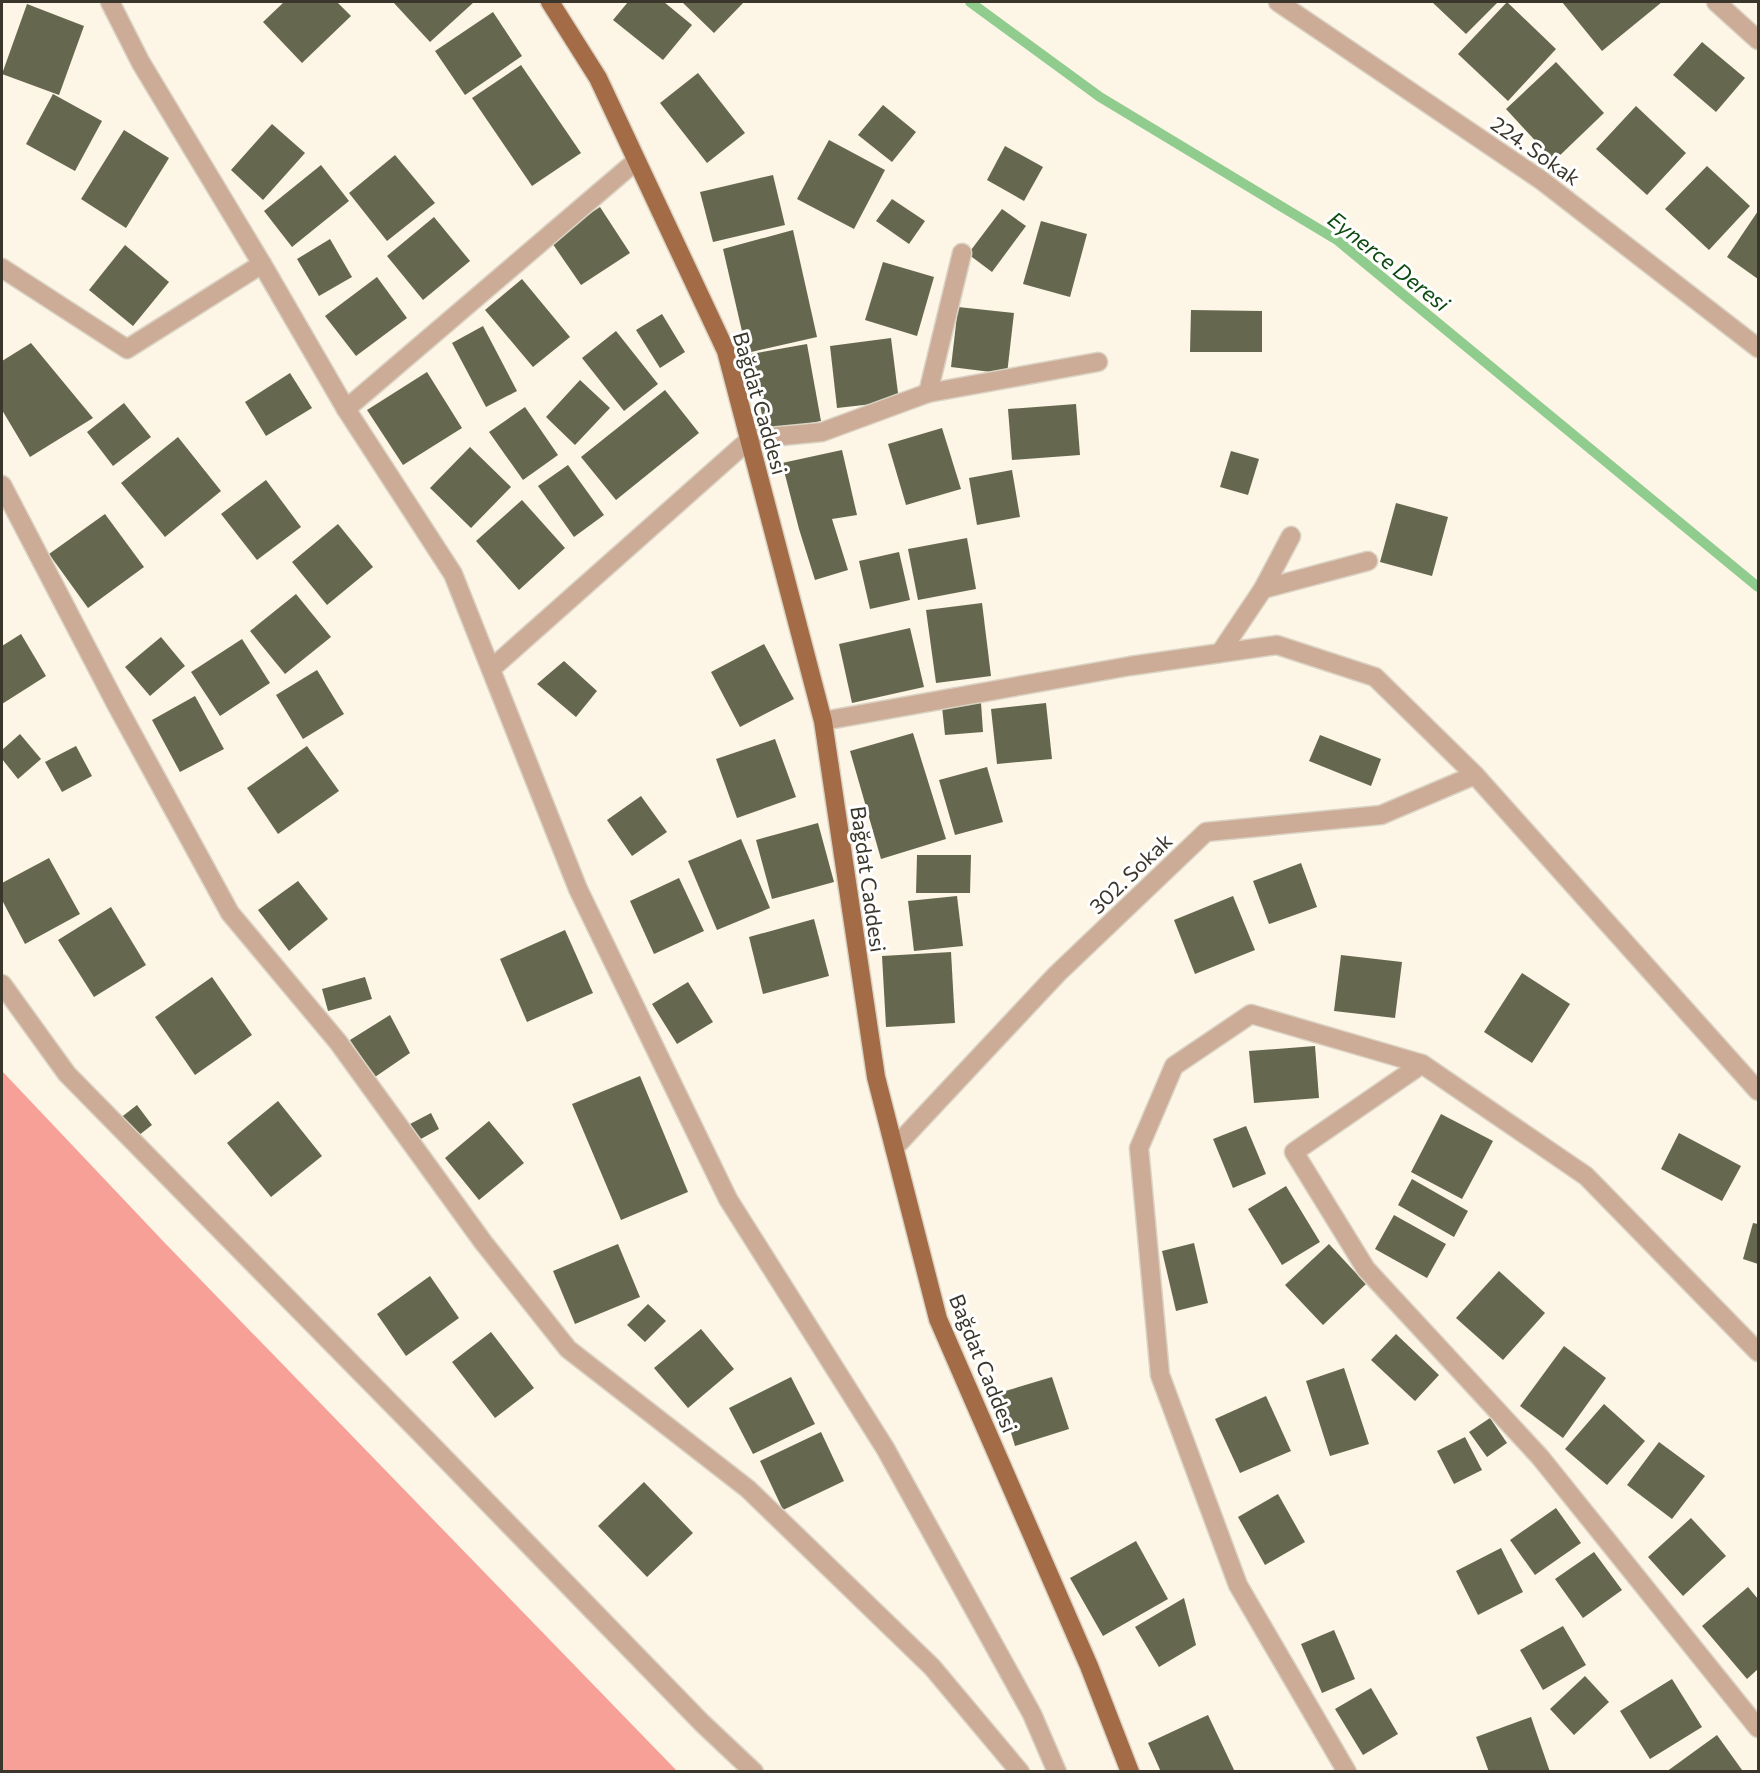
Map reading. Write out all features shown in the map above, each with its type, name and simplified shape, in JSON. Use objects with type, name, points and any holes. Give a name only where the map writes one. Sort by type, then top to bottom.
[{"type":"main road","name":"Bağdat Caddesi","points":[[550,2],[598,78],[726,351],[823,721],[876,1077],[938,1319],[1089,1666],[1130,1772]]},
{"type":"street","points":[[110,2],[141,63],[346,409],[453,574],[578,889],[728,1199],[885,1448],[1032,1714],[1057,1772]]},
{"type":"street","name":"224. Sokak","points":[[1278,2],[1541,180],[1758,348]]},
{"type":"street","points":[[1716,2],[1758,40]]},
{"type":"street","points":[[346,409],[636,161]]},
{"type":"street","points":[[928,393],[962,253]]},
{"type":"street","points":[[2,268],[127,349],[262,264]]},
{"type":"street","points":[[491,669],[750,439],[822,432],[928,393],[1098,362]]},
{"type":"street","points":[[2,484],[116,704],[230,913],[338,1042],[497,1260],[568,1349],[748,1489],[932,1667],[1020,1772]]},
{"type":"street","points":[[1220,653],[1263,589],[1291,536]]},
{"type":"street","points":[[1263,589],[1368,561]]},
{"type":"street","points":[[823,721],[1130,666],[1276,645],[1375,677],[1475,775],[1758,1091]]},
{"type":"street","name":"302. Sokak","points":[[894,1148],[1057,974],[1206,831],[1381,815],[1475,775]]},
{"type":"street","points":[[2,984],[67,1074],[702,1723],[754,1772]]},
{"type":"street","points":[[1347,1772],[1238,1585],[1160,1375],[1139,1148],[1174,1066],[1251,1014],[1422,1064],[1586,1176],[1758,1353]]},
{"type":"street","points":[[1422,1064],[1294,1152],[1366,1269],[1540,1457],[1758,1728]]},
{"type":"shaded area","points":[[2,1071],[162,1240],[677,1771],[2,1771]]},
{"type":"building","points":[[284,2],[337,2],[351,16],[302,63],[263,22]]},
{"type":"building","points":[[393,2],[474,2],[430,42]]},
{"type":"building","points":[[628,2],[664,2],[692,25],[663,60],[613,20]]},
{"type":"building","points":[[682,2],[744,2],[714,33]]},
{"type":"building","points":[[1432,2],[1498,2],[1466,34]]},
{"type":"building","points":[[1507,2],[1556,49],[1508,101],[1458,54]]},
{"type":"building","points":[[1562,2],[1662,2],[1602,51]]},
{"type":"building","points":[[27,4],[84,26],[59,95],[2,74]]},
{"type":"building","points":[[493,12],[522,56],[465,95],[435,51]]},
{"type":"building","points":[[1702,42],[1745,78],[1716,112],[1673,75]]},
{"type":"building","points":[[1556,62],[1604,113],[1554,161],[1506,109]]},
{"type":"building","points":[[521,65],[581,153],[532,186],[472,98]]},
{"type":"building","points":[[698,73],[745,133],[707,163],[660,103]]},
{"type":"building","points":[[53,94],[102,121],[75,171],[26,144]]},
{"type":"building","points":[[883,105],[916,132],[892,162],[858,135]]},
{"type":"building","points":[[1636,106],[1686,153],[1647,195],[1596,149]]},
{"type":"building","points":[[272,124],[305,153],[263,200],[231,170]]},
{"type":"building","points":[[124,130],[169,158],[126,228],[81,199]]},
{"type":"building","points":[[829,140],[885,170],[854,229],[797,199]]},
{"type":"building","points":[[1005,146],[1043,167],[1024,201],[987,180]]},
{"type":"building","points":[[395,155],[435,203],[387,241],[349,193]]},
{"type":"building","points":[[321,165],[349,201],[292,247],[264,211]]},
{"type":"building","points":[[1707,166],[1750,206],[1709,250],[1665,209]]},
{"type":"building","points":[[773,175],[785,225],[713,242],[700,192]]},
{"type":"building","points":[[892,199],[925,221],[909,244],[876,221]]},
{"type":"building","points":[[600,207],[630,253],[581,285],[550,240]]},
{"type":"building","points":[[1002,209],[1026,226],[992,272],[968,254]]},
{"type":"building","points":[[1758,211],[1758,279],[1727,257]]},
{"type":"building","points":[[434,217],[470,261],[423,300],[387,256]]},
{"type":"building","points":[[1041,221],[1087,234],[1070,297],[1023,284]]},
{"type":"building","points":[[793,230],[817,337],[747,353],[723,249]]},
{"type":"building","points":[[330,239],[352,277],[319,296],[297,259]]},
{"type":"building","points":[[125,245],[169,282],[133,326],[89,290]]},
{"type":"building","points":[[883,262],[934,277],[917,336],[865,320]]},
{"type":"building","points":[[377,277],[407,318],[356,356],[325,316]]},
{"type":"building","points":[[522,279],[570,337],[533,367],[485,310]]},
{"type":"building","points":[[958,307],[1014,313],[1007,374],[951,367]]},
{"type":"building","points":[[1191,310],[1262,311],[1262,352],[1190,352]]},
{"type":"building","points":[[662,314],[685,352],[660,368],[636,330]]},
{"type":"building","points":[[483,326],[517,391],[486,407],[452,343]]},
{"type":"building","points":[[616,331],[658,384],[624,411],[582,358]]},
{"type":"building","points":[[891,338],[899,401],[837,408],[830,346]]},
{"type":"building","points":[[31,343],[93,418],[30,457],[2,410],[2,361]]},
{"type":"building","points":[[807,344],[821,421],[765,432],[751,354]]},
{"type":"building","points":[[427,372],[462,428],[403,465],[367,410]]},
{"type":"building","points":[[290,373],[312,408],[266,436],[245,402]]},
{"type":"building","points":[[580,380],[610,408],[575,445],[546,417]]},
{"type":"building","points":[[665,390],[699,433],[616,500],[581,457]]},
{"type":"building","points":[[124,403],[151,437],[113,466],[87,432]]},
{"type":"building","points":[[1076,404],[1080,455],[1012,460],[1008,409]]},
{"type":"building","points":[[525,407],[558,455],[523,480],[489,432]]},
{"type":"building","points":[[942,428],[961,489],[906,505],[888,444]]},
{"type":"building","points":[[178,437],[221,491],[165,537],[121,483]]},
{"type":"building","points":[[470,447],[511,487],[471,528],[430,488]]},
{"type":"building","points":[[842,450],[857,515],[832,519],[848,570],[815,580],[782,463]]},
{"type":"building","points":[[1231,451],[1259,459],[1248,495],[1220,487]]},
{"type":"building","points":[[568,465],[604,515],[574,537],[538,486]]},
{"type":"building","points":[[1012,470],[1020,517],[977,525],[969,478]]},
{"type":"building","points":[[266,480],[301,527],[257,560],[221,514]]},
{"type":"building","points":[[522,500],[565,548],[519,590],[476,541]]},
{"type":"building","points":[[1396,503],[1448,517],[1432,576],[1380,562]]},
{"type":"building","points":[[105,514],[144,567],[88,608],[49,554]]},
{"type":"building","points":[[338,524],[373,567],[327,605],[292,562]]},
{"type":"building","points":[[967,538],[976,589],[918,600],[908,549]]},
{"type":"building","points":[[899,552],[910,600],[870,609],[859,561]]},
{"type":"building","points":[[296,594],[331,637],[285,674],[250,631]]},
{"type":"building","points":[[982,603],[991,676],[936,683],[926,610]]},
{"type":"building","points":[[910,628],[924,687],[852,703],[839,644]]},
{"type":"building","points":[[21,634],[46,676],[2,704],[2,646]]},
{"type":"building","points":[[161,637],[185,666],[150,696],[125,667]]},
{"type":"building","points":[[242,639],[270,683],[220,716],[191,672]]},
{"type":"building","points":[[764,644],[794,699],[740,727],[711,672]]},
{"type":"building","points":[[564,661],[597,691],[576,717],[537,684]]},
{"type":"building","points":[[317,670],[344,714],[303,739],[276,695]]},
{"type":"building","points":[[195,696],[224,749],[180,772],[152,720]]},
{"type":"building","points":[[981,703],[983,732],[945,735],[942,707]]},
{"type":"building","points":[[1046,703],[1052,759],[997,764],[991,709]]},
{"type":"building","points":[[913,733],[946,839],[881,859],[850,751]]},
{"type":"building","points":[[20,734],[41,759],[18,779],[2,759],[2,750]]},
{"type":"building","points":[[1320,735],[1381,759],[1371,786],[1309,761]]},
{"type":"building","points":[[775,739],[796,797],[737,818],[716,759]]},
{"type":"building","points":[[76,746],[92,776],[62,792],[45,762]]},
{"type":"building","points":[[307,746],[339,791],[278,834],[247,788]]},
{"type":"building","points":[[987,767],[1003,822],[955,835],[939,780]]},
{"type":"building","points":[[641,796],[667,832],[632,856],[607,820]]},
{"type":"building","points":[[818,823],[834,882],[772,899],[756,840]]},
{"type":"building","points":[[741,839],[770,908],[717,930],[688,861]]},
{"type":"building","points":[[917,855],[971,855],[970,893],[916,893]]},
{"type":"building","points":[[49,858],[80,914],[25,944],[2,900],[2,883]]},
{"type":"building","points":[[1301,863],[1317,907],[1269,924],[1253,881]]},
{"type":"building","points":[[679,878],[704,931],[654,954],[630,901]]},
{"type":"building","points":[[298,881],[328,919],[289,951],[258,910]]},
{"type":"building","points":[[957,896],[963,946],[914,951],[908,901]]},
{"type":"building","points":[[1233,896],[1255,950],[1195,974],[1174,920]]},
{"type":"building","points":[[111,907],[146,965],[94,997],[58,940]]},
{"type":"building","points":[[814,919],[829,976],[763,994],[749,937]]},
{"type":"building","points":[[565,930],[593,993],[527,1022],[500,959]]},
{"type":"building","points":[[951,952],[955,1023],[886,1027],[882,956]]},
{"type":"building","points":[[1341,955],[1402,962],[1395,1018],[1334,1011]]},
{"type":"building","points":[[1522,973],[1570,1004],[1532,1063],[1484,1032]]},
{"type":"building","points":[[212,977],[252,1035],[195,1075],[155,1017]]},
{"type":"building","points":[[365,977],[372,999],[328,1011],[322,989]]},
{"type":"building","points":[[688,982],[713,1022],[677,1044],[652,1004]]},
{"type":"building","points":[[390,1015],[410,1053],[375,1077],[350,1040]]},
{"type":"building","points":[[1315,1046],[1319,1098],[1254,1103],[1249,1051]]},
{"type":"building","points":[[640,1076],[688,1192],[621,1220],[572,1104]]},
{"type":"building","points":[[278,1101],[322,1156],[271,1197],[227,1143]]},
{"type":"building","points":[[137,1105],[152,1125],[134,1139],[119,1119]]},
{"type":"building","points":[[431,1113],[439,1129],[419,1140],[410,1124]]},
{"type":"building","points":[[1441,1114],[1493,1141],[1462,1199],[1411,1172]]},
{"type":"building","points":[[489,1121],[524,1163],[479,1200],[445,1158]]},
{"type":"building","points":[[1246,1126],[1266,1174],[1233,1188],[1213,1139]]},
{"type":"building","points":[[1679,1133],[1741,1166],[1722,1201],[1661,1169]]},
{"type":"building","points":[[1412,1179],[1468,1211],[1454,1237],[1398,1205]]},
{"type":"building","points":[[1286,1186],[1320,1242],[1282,1265],[1248,1209]]},
{"type":"building","points":[[1394,1215],[1446,1244],[1427,1278],[1375,1249]]},
{"type":"building","points":[[1753,1223],[1758,1224],[1758,1264],[1743,1259]]},
{"type":"building","points":[[1194,1243],[1208,1303],[1176,1311],[1162,1251]]},
{"type":"building","points":[[618,1244],[640,1297],[575,1324],[553,1271]]},
{"type":"building","points":[[1329,1244],[1366,1284],[1323,1325],[1285,1285]]},
{"type":"building","points":[[1499,1271],[1545,1313],[1503,1360],[1456,1318]]},
{"type":"building","points":[[430,1276],[459,1318],[406,1356],[377,1314]]},
{"type":"building","points":[[648,1304],[666,1321],[645,1342],[627,1325]]},
{"type":"building","points":[[701,1329],[734,1369],[688,1408],[654,1368]]},
{"type":"building","points":[[491,1332],[534,1388],[495,1418],[452,1362]]},
{"type":"building","points":[[1396,1334],[1439,1375],[1415,1401],[1371,1360]]},
{"type":"building","points":[[1564,1346],[1606,1378],[1563,1438],[1520,1406]]},
{"type":"building","points":[[1344,1368],[1369,1444],[1330,1456],[1306,1381]]},
{"type":"building","points":[[791,1377],[815,1424],[753,1454],[729,1408]]},
{"type":"building","points":[[1052,1377],[1069,1429],[1015,1446],[999,1393]]},
{"type":"building","points":[[1266,1396],[1291,1451],[1240,1473],[1215,1419]]},
{"type":"building","points":[[1604,1404],[1645,1441],[1607,1485],[1565,1449]]},
{"type":"building","points":[[1490,1418],[1507,1443],[1487,1457],[1469,1432]]},
{"type":"building","points":[[821,1432],[844,1481],[783,1510],[760,1461]]},
{"type":"building","points":[[1465,1437],[1482,1470],[1454,1484],[1437,1451]]},
{"type":"building","points":[[1659,1442],[1705,1476],[1672,1519],[1627,1485]]},
{"type":"building","points":[[644,1482],[693,1533],[647,1577],[598,1526]]},
{"type":"building","points":[[1278,1494],[1305,1542],[1265,1565],[1238,1517]]},
{"type":"building","points":[[1556,1508],[1581,1543],[1535,1575],[1510,1540]]},
{"type":"building","points":[[1691,1518],[1726,1556],[1683,1596],[1648,1557]]},
{"type":"building","points":[[1136,1541],[1168,1599],[1103,1636],[1070,1578]]},
{"type":"building","points":[[1501,1548],[1523,1592],[1478,1615],[1456,1571]]},
{"type":"building","points":[[1594,1552],[1622,1590],[1583,1618],[1555,1579]]},
{"type":"building","points":[[1748,1587],[1758,1599],[1758,1669],[1747,1679],[1702,1626]]},
{"type":"building","points":[[1184,1598],[1196,1645],[1159,1667],[1135,1627]]},
{"type":"building","points":[[1563,1626],[1586,1665],[1543,1690],[1520,1650]]},
{"type":"building","points":[[1334,1630],[1355,1679],[1322,1693],[1301,1644]]},
{"type":"building","points":[[1585,1676],[1609,1702],[1574,1735],[1550,1709]]},
{"type":"building","points":[[1672,1679],[1702,1727],[1650,1759],[1620,1711]]},
{"type":"building","points":[[1371,1688],[1398,1734],[1363,1755],[1335,1709]]},
{"type":"building","points":[[1208,1715],[1235,1772],[1161,1772],[1148,1743]]},
{"type":"building","points":[[1531,1717],[1550,1772],[1489,1772],[1476,1737]]},
{"type":"building","points":[[1717,1735],[1742,1770],[1739,1772],[1666,1772]]},
{"type":"waterway","name":"Eynerce Deresi","points":[[970,2],[1100,97],[1337,240],[1758,587]]}]
